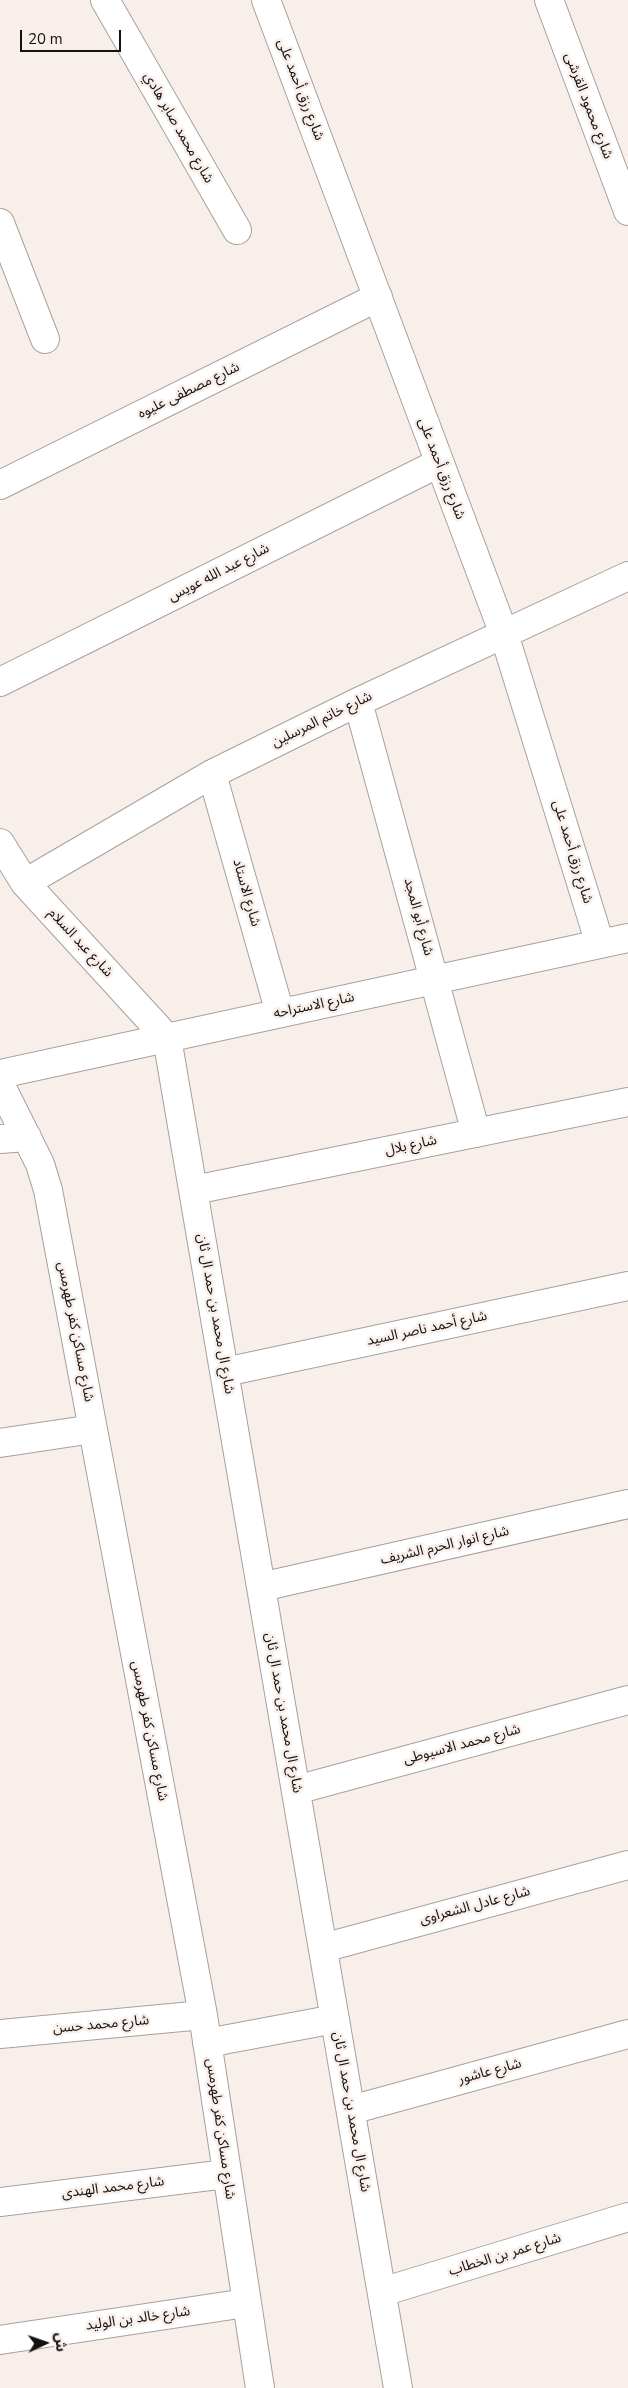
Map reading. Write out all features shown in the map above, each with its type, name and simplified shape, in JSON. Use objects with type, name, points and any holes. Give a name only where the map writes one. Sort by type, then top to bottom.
[{"type":"street","name":"شارع محمد صابر هادي","points":[[105,0],[236,230]]},
{"type":"street","name":"شارع رزق أحمد على","points":[[266,0],[504,634],[600,944]]},
{"type":"street","name":"شارع محمود القرشى","points":[[549,0],[628,211]]},
{"type":"street","points":[[0,223],[45,339]]},
{"type":"street","name":"شارع مصطفى عليوه","points":[[0,485],[378,297]]},
{"type":"street","name":"شارع عبد الله عويس","points":[[0,682],[439,463]]},
{"type":"street","name":"شارع خاتم المرسلين","points":[[25,883],[212,774],[358,702],[628,576]]},
{"type":"street","name":"شارع أبو المجد","points":[[358,702],[476,1133]]},
{"type":"street","name":"شارع الاستاد","points":[[212,774],[280,1013]]},
{"type":"street","name":"شارع عبد السلام","points":[[0,843],[25,883],[167,1038]]},
{"type":"street","name":"شارع الاستراحه","points":[[0,1074],[628,938]]},
{"type":"street","name":"شارع ال محمد بن حمد ال ثان","points":[[167,1038],[398,2388]]},
{"type":"street","name":"شارع مساكن كفر طهرمس","points":[[0,1084],[40,1164],[48,1190],[203,2016],[260,2388]]},
{"type":"street","name":"شارع بلال","points":[[194,1190],[628,1102]]},
{"type":"street","points":[[0,1139],[27,1137]]},
{"type":"street","name":"شارع أحمد ناصر السيد","points":[[225,1372],[628,1286]]},
{"type":"street","points":[[0,1443],[93,1429]]},
{"type":"street","name":"شارع انوار الحرم الشريف","points":[[261,1587],[628,1504]]},
{"type":"street","name":"شارع محمد الاسيوطى","points":[[296,1790],[628,1700]]},
{"type":"street","name":"شارع عادل الشعراوى","points":[[323,1948],[628,1865]]},
{"type":"street","name":"شارع محمد حسن","points":[[0,2034],[203,2016]]},
{"type":"street","points":[[207,2044],[335,2019]]},
{"type":"street","name":"شارع عاشور","points":[[351,2110],[628,2034]]},
{"type":"street","name":"شارع محمد الهندى","points":[[0,2202],[226,2174]]},
{"type":"street","name":"شارع عمر بن الخطاب","points":[[382,2292],[628,2218]]},
{"type":"street","name":"شارع خالد بن الوليد","points":[[0,2340],[246,2303]]}]
